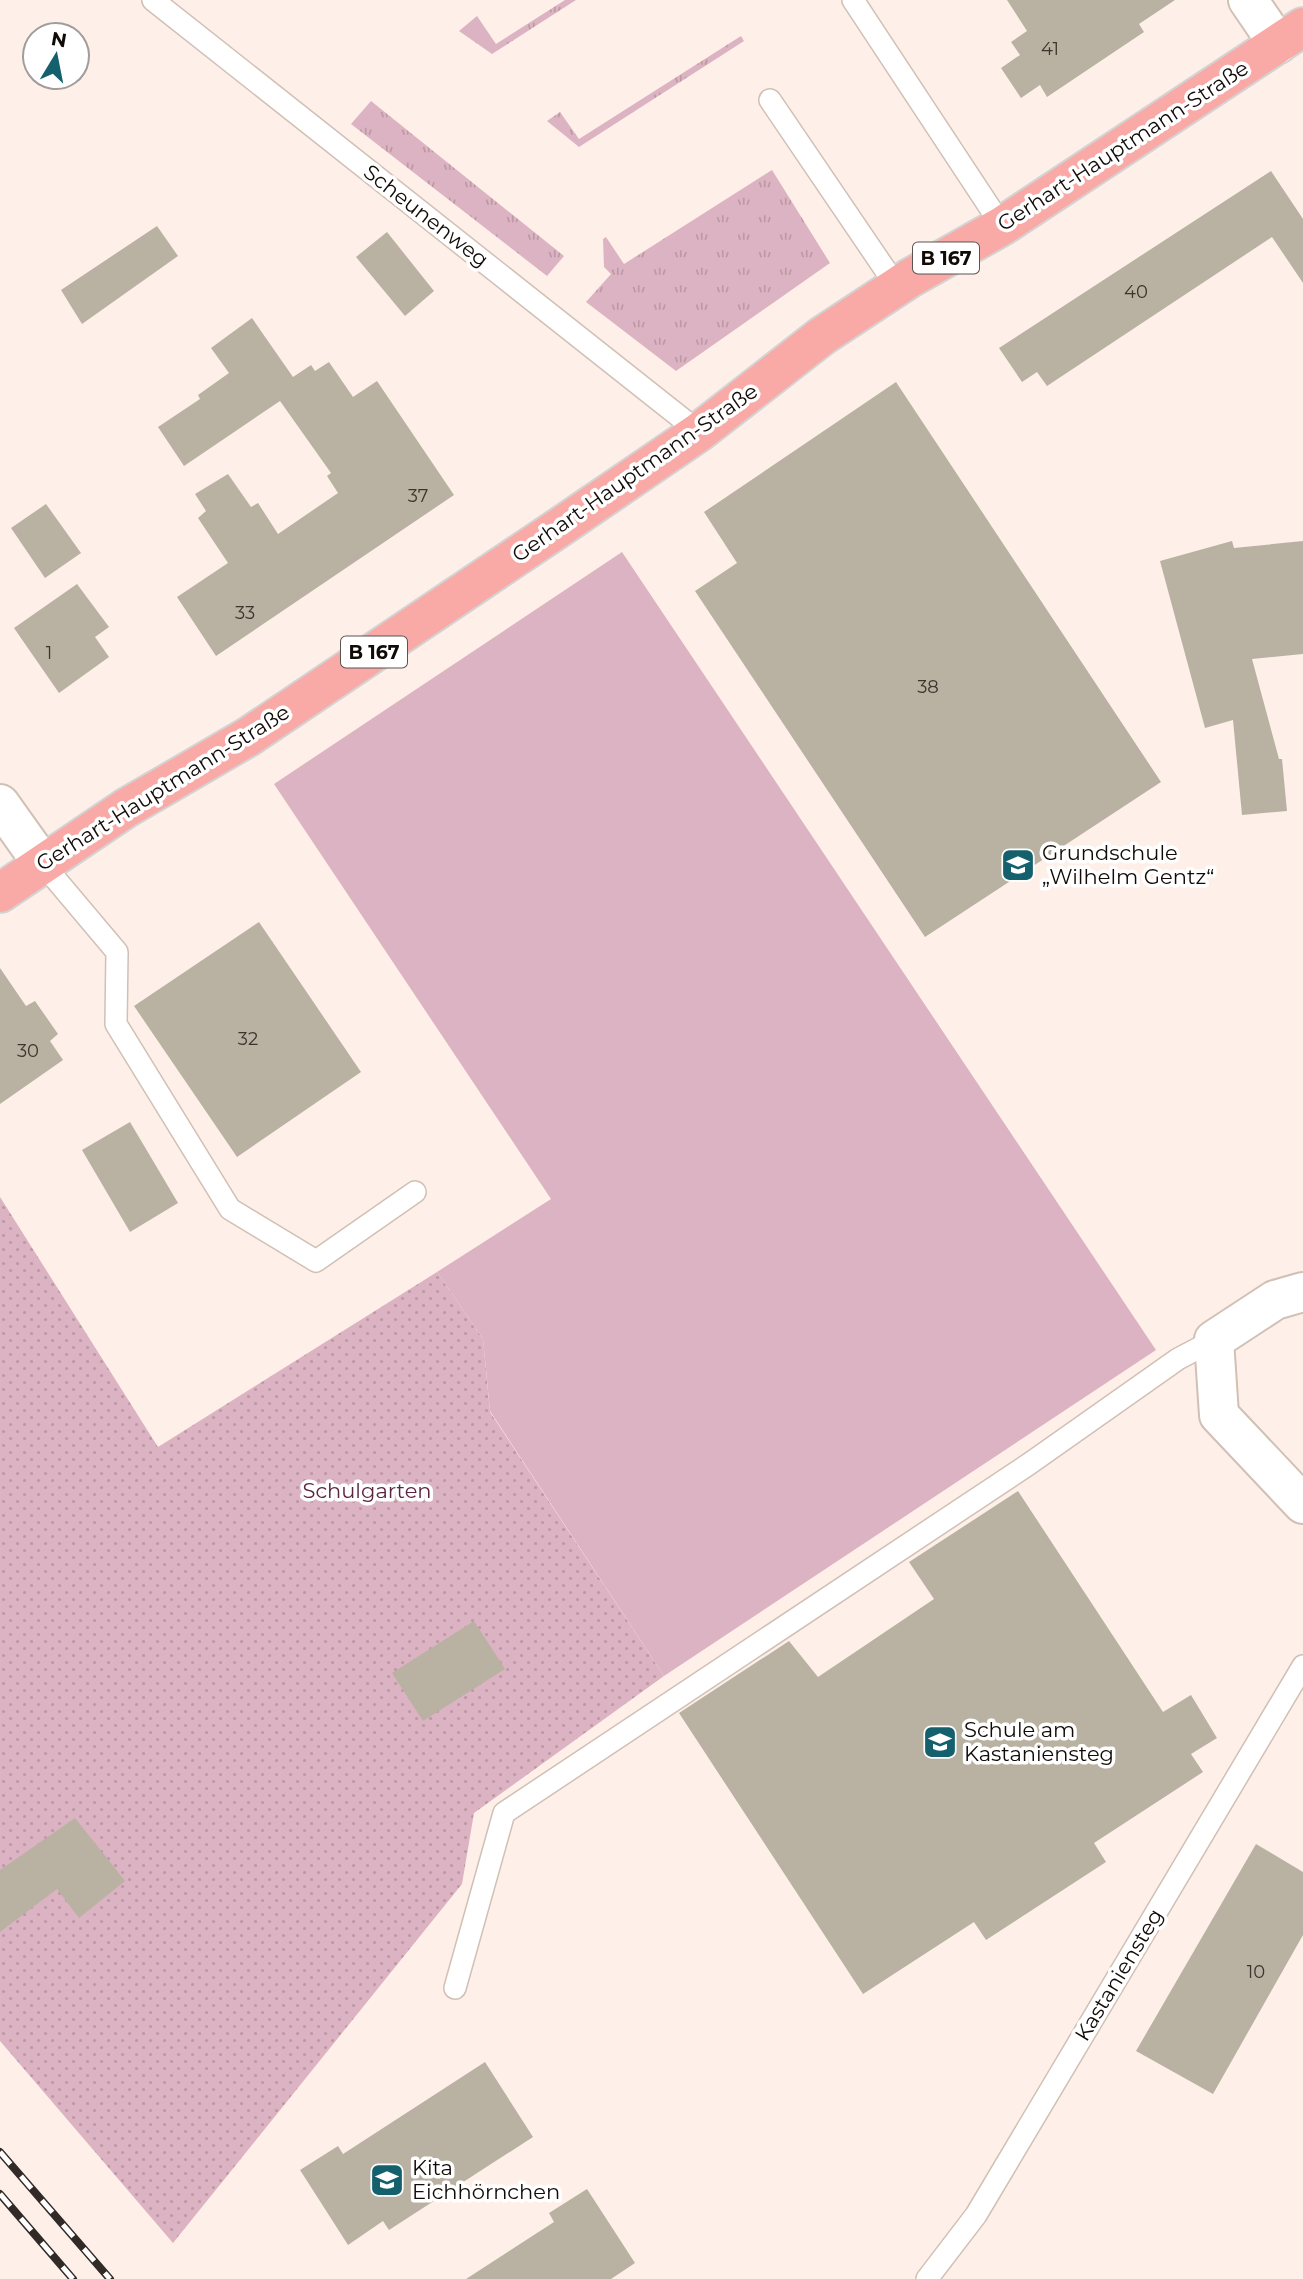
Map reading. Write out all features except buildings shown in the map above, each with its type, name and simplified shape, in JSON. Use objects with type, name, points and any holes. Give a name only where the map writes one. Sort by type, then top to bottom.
[{"type":"main road","name":"Gerhart-Hauptmann-Straße","points":[[0,893],[42,863],[248,737],[699,432],[822,336],[897,287],[1002,226],[1290,36]]},
{"type":"street","points":[[1248,0],[1290,36]]},
{"type":"street","points":[[0,803],[42,863]]},
{"type":"street","points":[[1303,1292],[1275,1300],[1214,1340],[1219,1415],[1303,1504]]},
{"type":"lane","name":"Scheunenweg","points":[[153,0],[699,432]]},
{"type":"lane","points":[[853,0],[1002,226]]},
{"type":"lane","points":[[770,100],[897,287]]},
{"type":"lane","points":[[42,863],[117,951],[116,1024],[230,1209],[316,1261],[415,1192]]},
{"type":"lane","points":[[455,1989],[504,1813],[1029,1464],[1178,1359],[1214,1340]]},
{"type":"lane","name":"Kastaniensteg","points":[[926,2279],[976,2215],[1303,1665]]},
{"type":"green space","points":[[565,0],[576,0],[492,54],[459,31],[477,16],[496,44]]},
{"type":"green space","points":[[741,36],[744,41],[579,147],[547,121],[560,112],[579,139]]},
{"type":"green space","points":[[371,101],[564,256],[547,276],[351,124]]},
{"type":"green space","points":[[772,170],[830,263],[676,371],[586,302],[611,274],[604,267],[603,239],[606,237],[624,264]]},
{"type":"green space","points":[[622,552],[1156,1350],[664,1676],[490,1411],[483,1339],[437,1272],[551,1199],[274,784]]},
{"type":"green space","name":"Schulgarten","points":[[0,1197],[158,1447],[437,1272],[483,1339],[490,1412],[664,1676],[474,1813],[462,1884],[173,2243],[0,2041]]},
{"type":"railway","points":[[0,2152],[110,2279]]},
{"type":"railway","points":[[0,2194],[73,2279]]},
{"type":"place","name":"Grundschule „Wilhelm Gentz“","points":[[1018,865]]},
{"type":"place","name":"Schule am Kastaniensteg","points":[[940,1742]]},
{"type":"place","name":"Kita Eichhörnchen","points":[[387,2180]]}]
